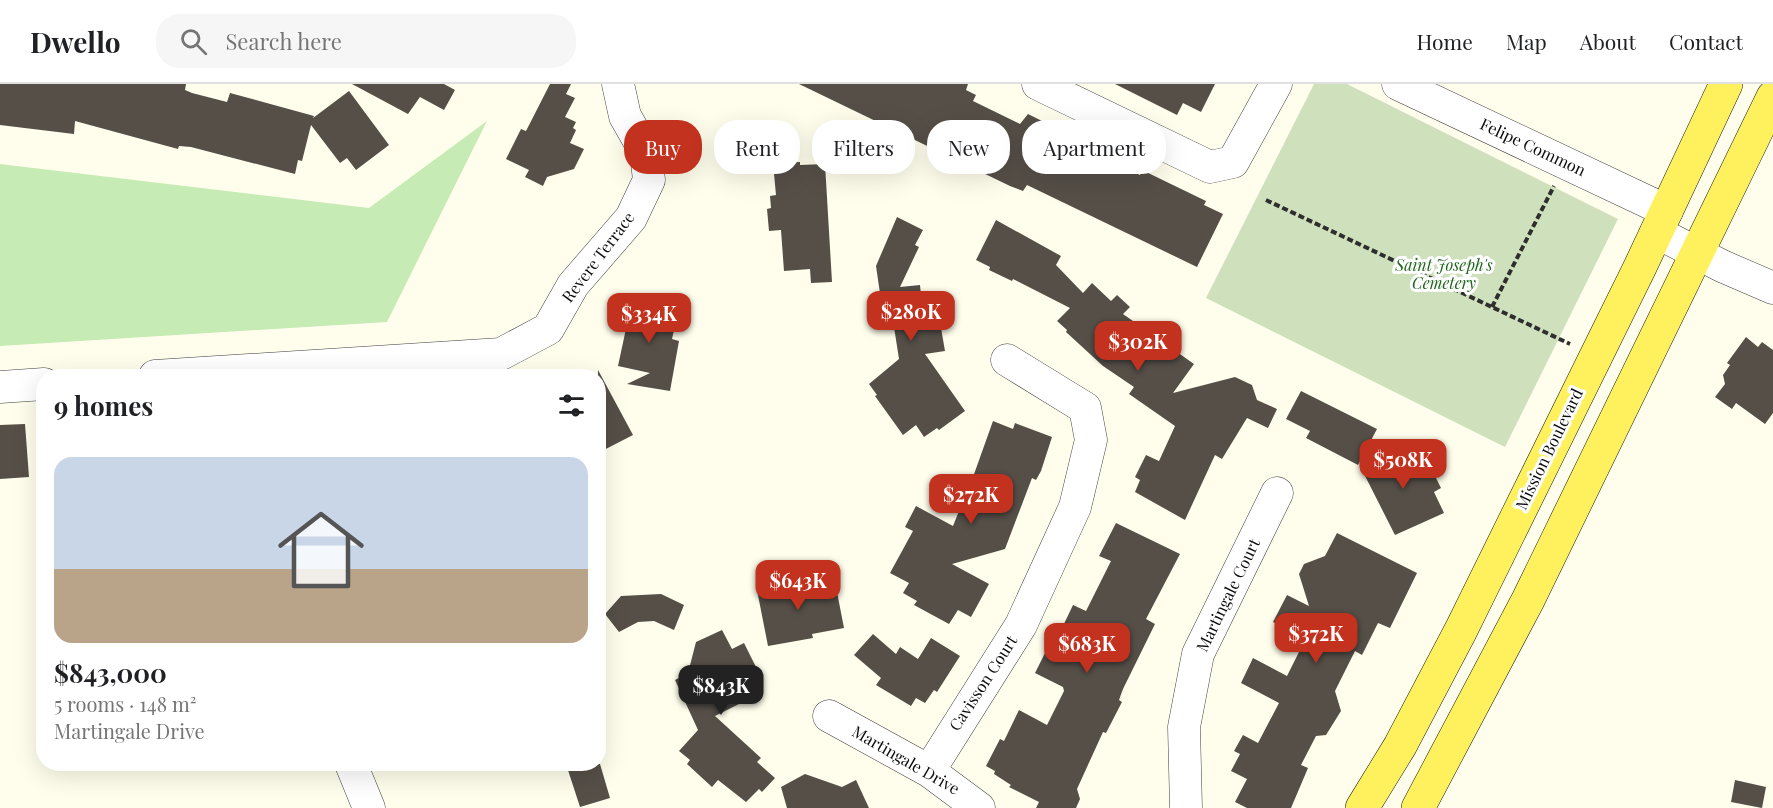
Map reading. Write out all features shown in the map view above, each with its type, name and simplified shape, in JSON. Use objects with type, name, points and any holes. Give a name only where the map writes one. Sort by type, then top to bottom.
[{"type":"main road","name":"Mission Boulevard","points":[[1362,808],[1400,746],[1461,630],[1726,84]]},
{"type":"main road","points":[[1418,808],[1533,590],[1773,97]]},
{"type":"street","name":"Revere Terrace","points":[[265,369],[501,354],[548,329],[573,285],[631,218],[649,180],[646,153],[625,116],[618,84]]},
{"type":"street","points":[[1038,84],[1210,167],[1233,162],[1276,84]]},
{"type":"street","name":"Felipe Common","points":[[1398,84],[1661,221],[1696,253],[1773,288]]},
{"type":"street","name":"Cavisson Court","points":[[929,771],[945,742],[1021,625],[1075,507],[1091,440],[1085,408],[1007,360]]},
{"type":"street","points":[[0,387],[36,385]]},
{"type":"street","name":"Martingale Court","points":[[1186,808],[1184,727],[1198,654],[1277,493]]},
{"type":"street","name":"Martingale Drive","points":[[829,716],[929,771],[979,808]]},
{"type":"street","points":[[354,771],[369,808]]},
{"type":"path","points":[[1492,307],[1549,194]]},
{"type":"path","points":[[1266,200],[1570,344]]},
{"type":"green space","name":"Saint Joseph's Cemetery","points":[[1314,84],[1347,84],[1618,219],[1505,447],[1206,298]]},
{"type":"green space","points":[[487,121],[387,322],[0,346],[0,164],[369,208]]},
{"type":"building","points":[[0,84],[186,84],[185,90],[192,93],[227,102],[230,93],[314,116],[313,118],[349,91],[389,145],[356,170],[347,158],[340,163],[311,125],[302,161],[298,160],[295,174],[191,147],[179,146],[178,149],[75,121],[74,134],[0,125]]},
{"type":"building","points":[[352,84],[444,84],[455,90],[444,110],[420,97],[408,114]]},
{"type":"building","points":[[550,84],[571,84],[566,94],[575,98],[565,117],[576,122],[573,128],[576,130],[570,143],[584,149],[574,169],[547,177],[543,186],[525,177],[529,170],[506,159],[521,129],[526,131]]},
{"type":"building","points":[[799,84],[968,84],[966,90],[976,95],[973,101],[1020,124],[1022,122],[1022,174],[1150,174],[1206,201],[1204,205],[1223,214],[1197,267],[1027,185],[1023,191],[985,174],[1010,174],[1010,120],[927,120],[927,146],[915,140],[915,120],[873,120]]},
{"type":"building","points":[[1115,84],[1215,84],[1201,112],[1183,103],[1177,115]]},
{"type":"building","points":[[1028,114],[1040,120],[1023,120]]},
{"type":"building","points":[[800,165],[812,165],[812,174],[826,174],[832,282],[811,283],[810,269],[784,271],[781,230],[769,231],[767,209],[771,208],[770,196],[776,195],[774,174],[800,174]]},
{"type":"building","points":[[897,217],[923,230],[915,245],[919,247],[900,287],[920,285],[921,295],[935,293],[945,351],[925,354],[965,411],[939,430],[937,428],[924,437],[916,425],[903,435],[869,384],[899,359],[894,327],[885,328],[876,266]]},
{"type":"building","points":[[996,220],[1061,256],[1056,265],[1083,293],[1092,283],[1111,301],[1117,295],[1130,307],[1123,314],[1194,364],[1173,393],[1235,377],[1252,385],[1257,400],[1277,409],[1268,428],[1247,418],[1222,459],[1215,455],[1185,520],[1135,492],[1140,480],[1135,477],[1146,455],[1159,461],[1175,426],[1129,394],[1134,387],[1103,366],[1066,332],[1067,330],[1057,321],[1070,308],[1013,279],[1012,281],[989,270],[990,267],[976,260]]},
{"type":"building","points":[[629,295],[667,304],[662,327],[674,330],[672,339],[679,341],[670,391],[627,384],[650,373],[618,366],[627,324],[622,323]]},
{"type":"building","points":[[1746,337],[1758,347],[1762,342],[1773,350],[1773,413],[1765,424],[1736,403],[1732,409],[1715,397],[1725,384],[1723,375],[1730,365],[1727,363]]},
{"type":"building","points":[[606,385],[633,435],[606,449]]},
{"type":"building","points":[[1301,391],[1377,429],[1358,465],[1306,438],[1310,431],[1286,419]]},
{"type":"building","points":[[993,421],[1013,429],[1015,423],[1052,437],[1041,471],[1036,480],[1032,478],[1005,549],[952,564],[989,584],[971,617],[958,610],[949,624],[914,605],[917,601],[903,593],[909,583],[890,573],[913,531],[905,527],[916,506],[953,526],[963,501],[960,494],[968,491]]},
{"type":"building","points":[[25,424],[29,477],[0,479],[0,425]]},
{"type":"building","points":[[1398,448],[1403,458],[1415,453],[1426,475],[1433,472],[1441,488],[1434,492],[1444,513],[1395,535],[1360,466]]},
{"type":"building","points":[[1116,523],[1180,554],[1146,619],[1155,624],[1123,689],[1119,700],[1122,702],[1106,733],[1103,732],[1077,789],[1080,799],[1076,808],[1036,808],[1039,802],[1009,787],[1011,785],[986,766],[1000,739],[1004,741],[1019,710],[1047,725],[1064,691],[1063,687],[1035,673],[1047,649],[1051,651],[1073,605],[1086,611],[1111,561],[1099,556]]},
{"type":"building","points":[[1337,533],[1417,573],[1390,628],[1378,623],[1362,655],[1355,651],[1335,691],[1341,711],[1326,735],[1316,736],[1301,765],[1308,768],[1291,808],[1247,808],[1235,802],[1247,779],[1231,771],[1240,754],[1234,751],[1243,735],[1258,743],[1279,703],[1241,683],[1253,658],[1287,676],[1306,638],[1273,622],[1287,595],[1309,606],[1299,574],[1304,564],[1325,556]]},
{"type":"building","points":[[807,576],[808,583],[819,581],[822,595],[837,592],[844,628],[812,634],[813,638],[768,646],[757,590],[783,585],[782,581]]},
{"type":"building","points":[[661,594],[684,605],[674,630],[654,621],[638,622],[619,632],[606,613],[621,596]]},
{"type":"building","points":[[722,630],[732,649],[744,643],[762,679],[743,692],[747,700],[715,716],[761,758],[757,762],[775,778],[762,792],[759,789],[746,802],[718,780],[712,787],[687,764],[690,760],[679,751],[698,730],[675,680],[688,673],[696,642]]},
{"type":"building","points":[[873,634],[896,654],[900,647],[918,659],[931,638],[960,656],[937,692],[934,690],[925,703],[916,698],[911,706],[876,685],[881,678],[854,655]]},
{"type":"building","points":[[568,771],[602,771],[610,798],[580,807]]},
{"type":"building","points":[[805,774],[842,787],[856,780],[869,808],[787,808],[781,787]]},
{"type":"building","points":[[1735,780],[1766,787],[1762,808],[1731,802]]}]
